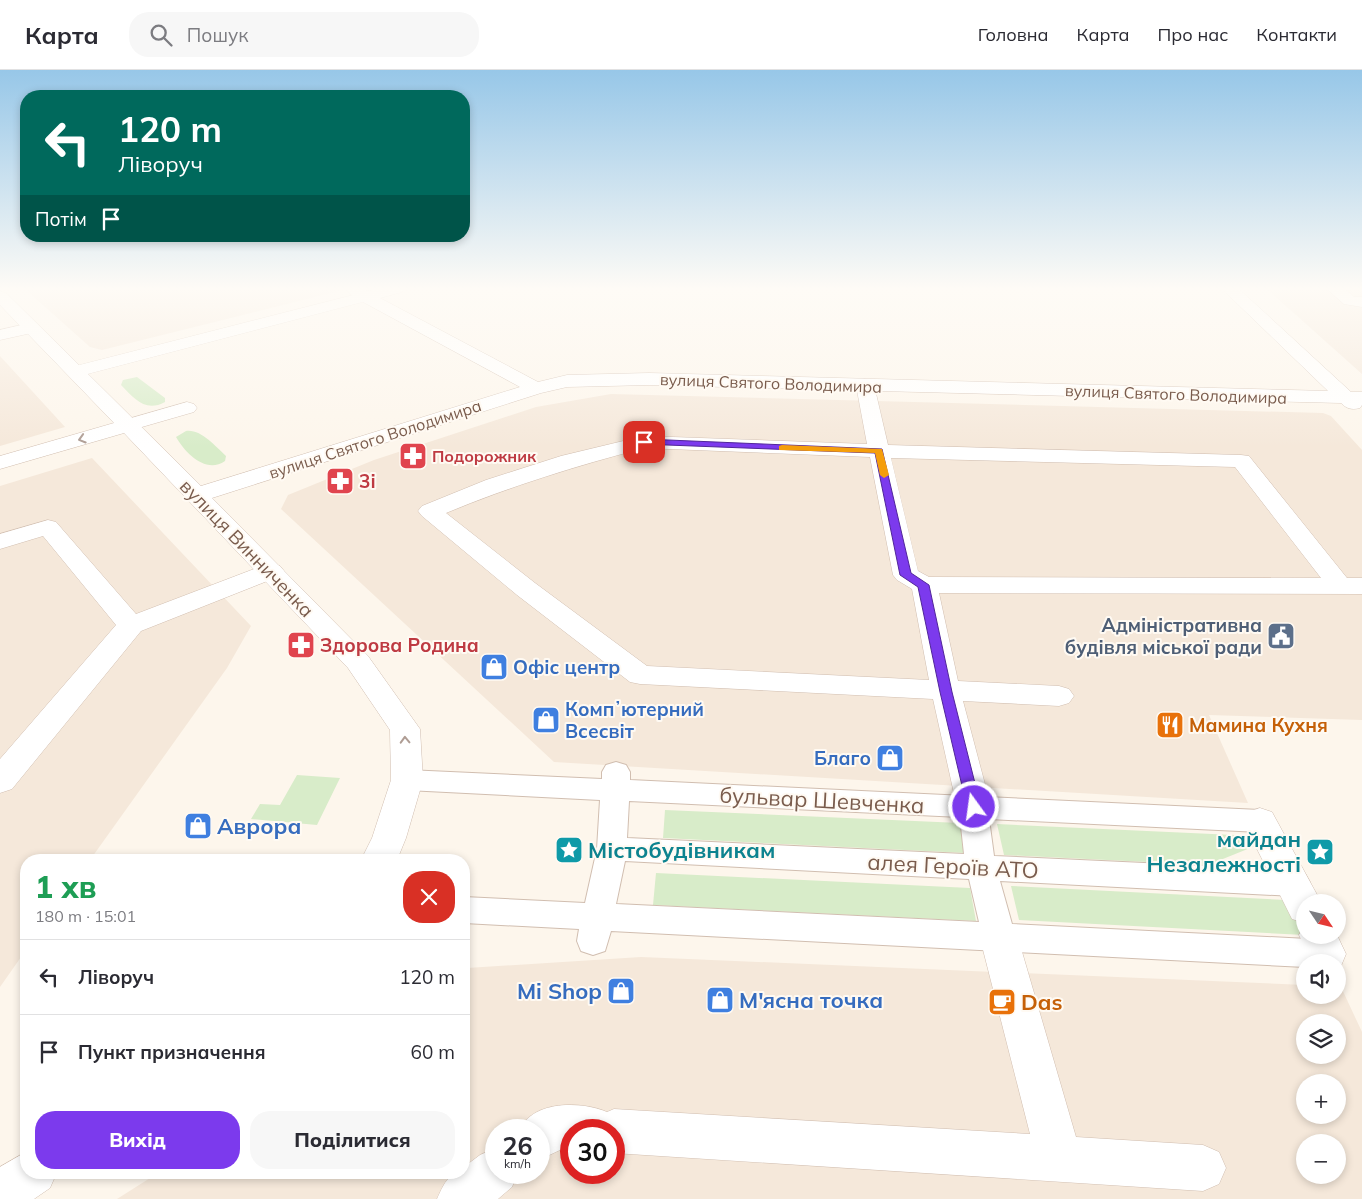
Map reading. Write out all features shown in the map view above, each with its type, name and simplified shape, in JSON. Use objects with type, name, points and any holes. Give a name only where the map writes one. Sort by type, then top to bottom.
[{"type":"street","name":"вулиця Винниченка","points":[[44,342],[128,424],[140,439],[197,495],[358,662],[405,729],[407,780],[384,849]]},
{"type":"street","points":[[75,372],[183,342]]},
{"type":"street","points":[[450,342],[536,388]]},
{"type":"street","points":[[1290,342],[1355,398],[1362,412]]},
{"type":"street","name":"вулиця Святого Володимира","points":[[197,495],[536,388],[567,380],[865,385],[1355,398]]},
{"type":"street","points":[[865,385],[906,575],[924,585],[1351,586]]},
{"type":"street","points":[[0,463],[187,408]]},
{"type":"street","points":[[1060,696],[946,692],[640,675],[526,589],[430,510],[494,485],[568,462],[644,442],[879,451],[1241,461],[1351,586]]},
{"type":"street","points":[[0,542],[48,527],[131,624]]},
{"type":"street","points":[[0,780],[131,624],[271,571]]},
{"type":"street","points":[[924,585],[946,692],[974,807],[974,818],[983,867],[999,938],[1059,1159]]},
{"type":"street","name":"бульвар Шевченка","points":[[407,780],[616,781],[974,807],[1260,821],[1298,894]]},
{"type":"street","points":[[595,929],[612,849],[616,781]]},
{"type":"street","name":"алея Героїв АТО","points":[[612,849],[983,867],[1296,896]]},
{"type":"street","points":[[470,911],[595,929],[1296,944]]},
{"type":"street","points":[[625,1132],[1203,1168]]},
{"type":"street","points":[[0,1194],[23,1179]]},
{"type":"street","points":[[461,1199],[485,1180]]},
{"type":"shaded area","points":[[84,342],[135,342],[102,350],[90,347]]},
{"type":"shaded area","points":[[1326,342],[1362,342],[1362,374]]},
{"type":"shaded area","points":[[0,356],[65,427],[0,446]]},
{"type":"shaded area","points":[[611,394],[1323,413],[1331,416],[1362,450],[1362,720],[1209,715],[1248,803],[554,762],[281,509],[288,495],[374,460],[536,407]]},
{"type":"shaded area","points":[[92,458],[251,626],[227,668],[94,854],[20,854],[20,959],[0,987],[0,486]]},
{"type":"shaded area","points":[[641,957],[1296,985],[1296,1004],[1346,1004],[1346,998],[1362,1032],[1362,1199],[117,1199],[149,1179],[470,1179],[470,968]]},
{"type":"green space","points":[[137,377],[165,398],[165,402],[152,406],[146,405],[135,399],[121,385],[123,380]]},
{"type":"green space","points":[[186,431],[192,431],[208,439],[226,456],[225,461],[211,465],[197,460],[185,450],[176,437]]},
{"type":"green space","points":[[297,775],[340,778],[317,825],[251,819],[260,804],[280,805]]},
{"type":"green space","points":[[665,810],[960,823],[966,853],[663,838]]},
{"type":"green space","points":[[997,824],[1256,836],[1260,844],[1208,865],[1004,855]]},
{"type":"green space","points":[[656,873],[970,888],[976,921],[653,905]]},
{"type":"green space","points":[[1011,886],[1286,900],[1296,919],[1296,935],[1019,920]]},
{"type":"slow traffic","points":[[782,448],[879,451],[884,475]]},
{"type":"place","name":"Подорожник","points":[[413,456]]},
{"type":"place","name":"3і","points":[[340,481]]},
{"type":"place","name":"Адміністративна будівля міської ради","points":[[1281,636]]},
{"type":"place","name":"Здорова Родина","points":[[301,645]]},
{"type":"place","name":"Офіс центр","points":[[494,667]]},
{"type":"place","name":"Компʼютерний Всесвіт","points":[[546,720]]},
{"type":"place","name":"Мамина Кухня","points":[[1170,725]]},
{"type":"place","name":"Благо","points":[[890,758]]},
{"type":"place","name":"Аврора","points":[[198,826]]},
{"type":"place","name":"Містобудівникам","points":[[569,850]]},
{"type":"place","name":"майдан Незалежності","points":[[1320,852]]},
{"type":"place","name":"Mi Shop","points":[[621,991]]},
{"type":"place","name":"М'ясна точка","points":[[720,1000]]},
{"type":"place","name":"Das","points":[[1002,1002]]},
{"type":"route","points":[[644,442],[879,451],[906,575],[924,585],[946,692],[974,807]]}]
